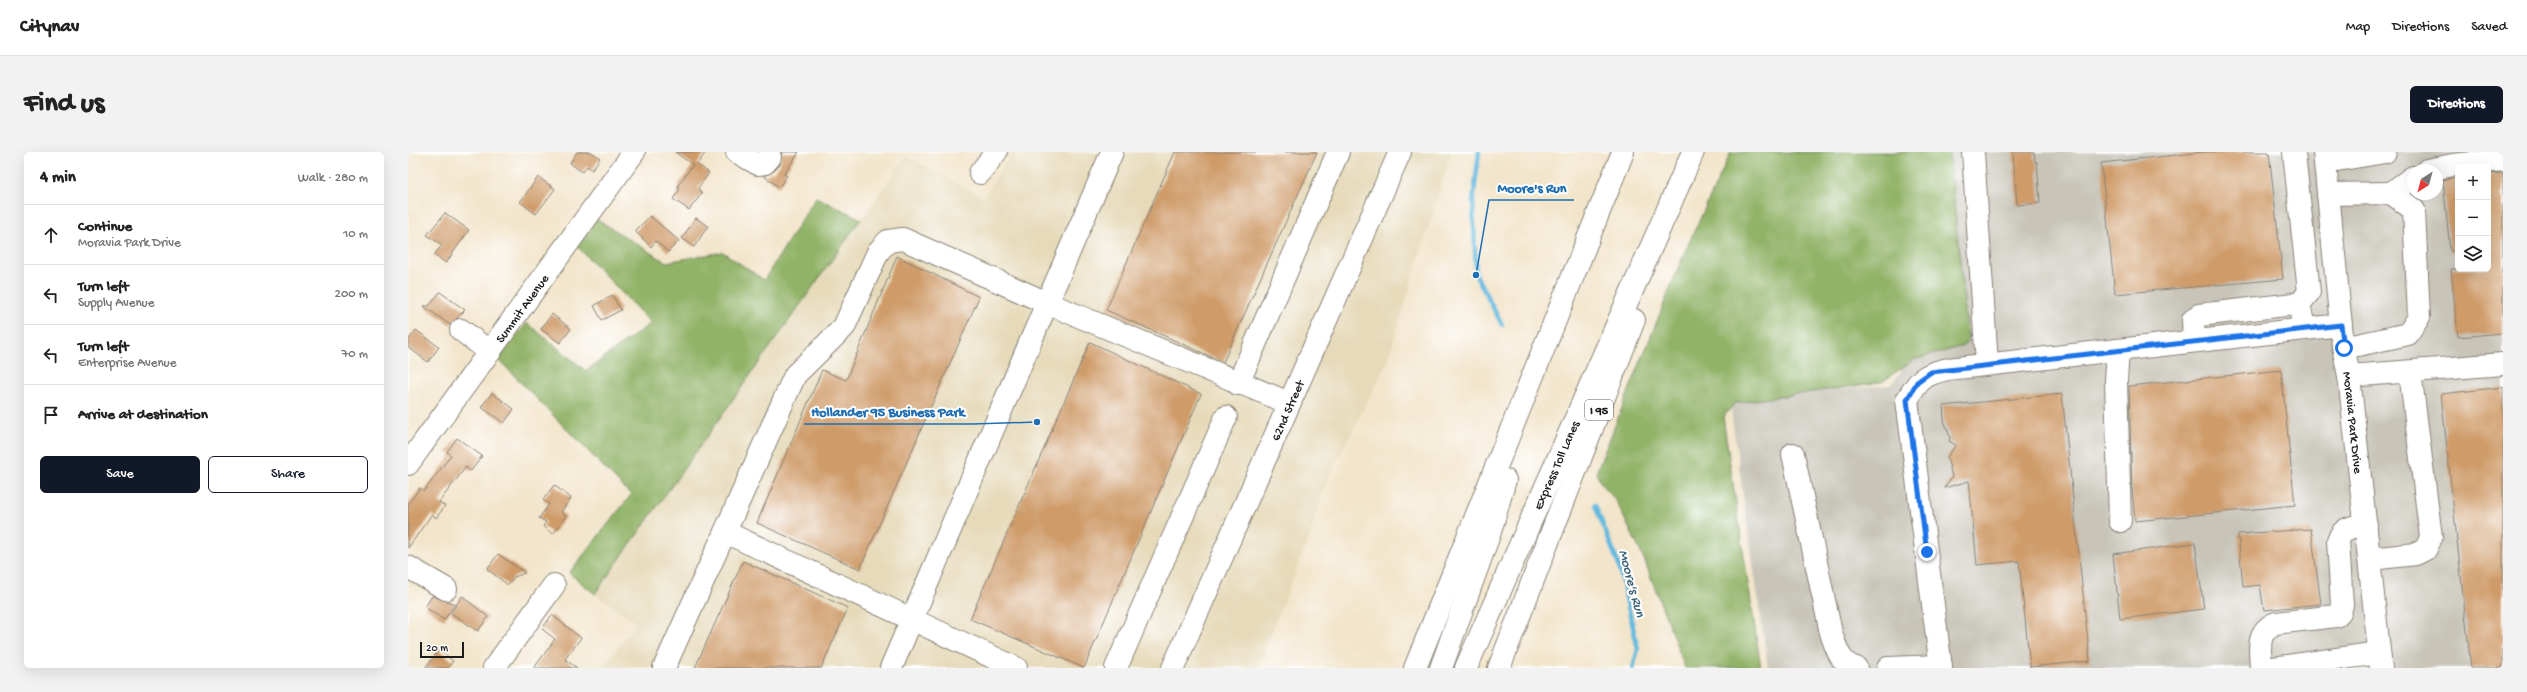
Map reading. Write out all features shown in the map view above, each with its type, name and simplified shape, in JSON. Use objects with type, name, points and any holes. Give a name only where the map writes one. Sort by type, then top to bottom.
[{"type":"main road","name":"Summit Avenue","points":[[408,464],[414,441],[490,352],[634,152]]},
{"type":"main road","points":[[737,152],[758,164],[765,163],[770,157]]},
{"type":"main road","points":[[980,173],[996,152]]},
{"type":"main road","points":[[891,668],[1112,152]]},
{"type":"main road","points":[[1238,384],[1338,152]]},
{"type":"main road","name":"62nd Street","points":[[1173,668],[1400,152]]},
{"type":"main road","points":[[1415,668],[1623,152]]},
{"type":"main road","name":"Express Toll Lanes","points":[[1466,668],[1693,152]]},
{"type":"main road","name":"I 95","points":[[1499,668],[1699,152]]},
{"type":"main road","points":[[1972,152],[1987,364]]},
{"type":"main road","points":[[2325,157],[2385,152]]},
{"type":"main road","points":[[2294,153],[2309,292],[2298,306]]},
{"type":"main road","name":"Moravia Park Drive","points":[[2325,157],[2341,325],[2349,376],[2380,660]]},
{"type":"main road","points":[[2443,167],[2503,160]]},
{"type":"main road","points":[[2328,194],[2391,193],[2407,181]]},
{"type":"main road","points":[[2344,348],[2408,334],[2419,317],[2414,210],[2391,193]]},
{"type":"main road","points":[[664,668],[795,375],[844,327],[878,252],[888,241],[903,239],[1047,303],[1238,384],[1289,403]]},
{"type":"main road","points":[[2194,341],[2193,320],[2199,315],[2294,304],[2298,306],[2301,311],[2303,329]]},
{"type":"main road","points":[[1888,668],[1941,667],[1907,400],[1917,382],[1931,372],[1987,364],[2341,325]]},
{"type":"main road","points":[[461,330],[490,352]]},
{"type":"main road","points":[[2118,350],[2116,381],[2120,521]]},
{"type":"main road","points":[[2349,376],[2503,364]]},
{"type":"main road","points":[[2370,559],[2416,554],[2426,549],[2431,537],[2410,372]]},
{"type":"main road","points":[[1440,668],[1490,532],[1502,491],[1520,410]]},
{"type":"main road","points":[[1116,668],[1226,417]]},
{"type":"main road","points":[[1793,454],[1831,632],[1842,658],[1848,666],[1856,668]]},
{"type":"main road","points":[[2261,668],[2260,635],[2267,627],[2276,623],[2336,616],[2340,612],[2342,605],[2338,540],[2342,532],[2347,528],[2366,525]]},
{"type":"main road","points":[[725,532],[1016,668]]},
{"type":"main road","points":[[408,567],[446,589]]},
{"type":"main road","points":[[494,668],[554,585]]},
{"type":"main road","points":[[2273,668],[2380,660]]},
{"type":"shaded area","points":[[1012,152],[1451,152],[1387,363],[1327,480],[1308,541],[1257,668],[602,668],[637,623],[595,594],[906,156],[984,197]]},
{"type":"shaded area","points":[[1946,152],[2503,152],[2503,668],[1768,668],[1729,397],[1891,385],[1910,358]]},
{"type":"green space","points":[[1731,152],[1949,152],[1968,340],[1963,346],[1913,360],[1882,382],[1735,403],[1723,417],[1761,668],[1685,668],[1644,559],[1616,501],[1599,480],[1596,473],[1685,251]]},
{"type":"green space","points":[[816,197],[861,219],[595,594],[569,573],[631,495],[498,359],[527,323],[586,371],[651,323],[575,244],[595,218],[666,262],[723,252],[764,280]]},
{"type":"building","points":[[577,152],[591,152],[600,158],[592,170],[587,166],[582,172],[570,163]]},
{"type":"building","points":[[675,152],[706,152],[697,164],[709,173],[698,188],[702,193],[689,210],[673,199],[679,191],[678,185],[693,165]]},
{"type":"building","points":[[782,152],[799,152],[784,174],[787,176],[779,187],[764,176],[774,171],[780,165]]},
{"type":"building","points":[[1175,152],[1317,152],[1223,362],[1106,310]]},
{"type":"building","points":[[2013,152],[2034,152],[2035,162],[2037,162],[2040,203],[2017,205]]},
{"type":"building","points":[[2204,152],[2269,152],[2283,279],[2115,294],[2101,163]]},
{"type":"building","points":[[2503,173],[2503,333],[2458,337],[2451,269],[2455,269],[2455,272],[2491,272],[2491,174]]},
{"type":"building","points":[[538,177],[555,189],[536,214],[520,202]]},
{"type":"building","points":[[2455,178],[2455,251],[2450,251],[2443,180]]},
{"type":"building","points":[[445,213],[469,230],[446,263],[434,255],[442,245],[427,235]]},
{"type":"building","points":[[650,216],[679,241],[668,252],[656,241],[651,247],[635,231]]},
{"type":"building","points":[[696,218],[708,226],[694,247],[682,238]]},
{"type":"building","points":[[897,256],[979,297],[860,569],[757,523],[822,370],[846,380]]},
{"type":"building","points":[[440,292],[465,310],[450,325],[424,306],[429,306]]},
{"type":"building","points":[[612,295],[621,310],[602,320],[594,306]]},
{"type":"building","points":[[552,314],[571,329],[560,343],[541,329]]},
{"type":"building","points":[[416,330],[439,347],[428,362],[408,347],[408,341]]},
{"type":"building","points":[[1090,342],[1201,394],[1084,668],[970,619]]},
{"type":"building","points":[[2281,370],[2295,505],[2135,521],[2132,489],[2129,386]]},
{"type":"building","points":[[2503,387],[2503,668],[2471,668],[2441,394]]},
{"type":"building","points":[[492,393],[514,409],[504,423],[481,407]]},
{"type":"building","points":[[2062,394],[2090,661],[2030,667],[2019,561],[1977,565],[1969,481],[1944,488],[1952,477],[1947,457],[1956,445],[1949,441],[1950,437],[1944,420],[1943,406]]},
{"type":"building","points":[[457,438],[482,456],[471,471],[466,467],[439,502],[445,506],[436,518],[432,514],[408,548],[408,504],[420,488],[424,491],[451,455],[447,452]]},
{"type":"building","points":[[554,485],[571,498],[561,512],[566,516],[553,534],[543,526],[546,522],[539,518],[549,504],[543,500]]},
{"type":"building","points":[[2311,529],[2321,604],[2264,610],[2260,585],[2243,587],[2238,534]]},
{"type":"building","points":[[2195,543],[2204,609],[2120,619],[2113,554]]},
{"type":"building","points":[[498,554],[525,573],[514,577],[508,585],[487,569]]},
{"type":"building","points":[[743,561],[848,608],[821,668],[695,668]]},
{"type":"building","points":[[432,596],[455,604],[444,620],[425,607]]},
{"type":"building","points":[[462,596],[488,617],[478,631],[451,613]]},
{"type":"building","points":[[552,615],[581,638],[565,659],[577,668],[534,668],[555,639],[542,629]]},
{"type":"building","points":[[439,650],[453,661],[448,668],[425,668]]},
{"type":"waterway","name":"Moore's Run","points":[[1479,152],[1473,201],[1476,275],[1502,325]]},
{"type":"waterway","name":"Moore's Run","points":[[1595,505],[1618,563],[1638,649],[1633,668]]},
{"type":"place","name":"Moore's Run","points":[[1476,275]]},
{"type":"place","name":"Hollander 95 Business Park","points":[[1037,422]]},
{"type":"route","points":[[1927,552],[1907,400],[1917,382],[1931,372],[2341,325],[2344,348]]}]
